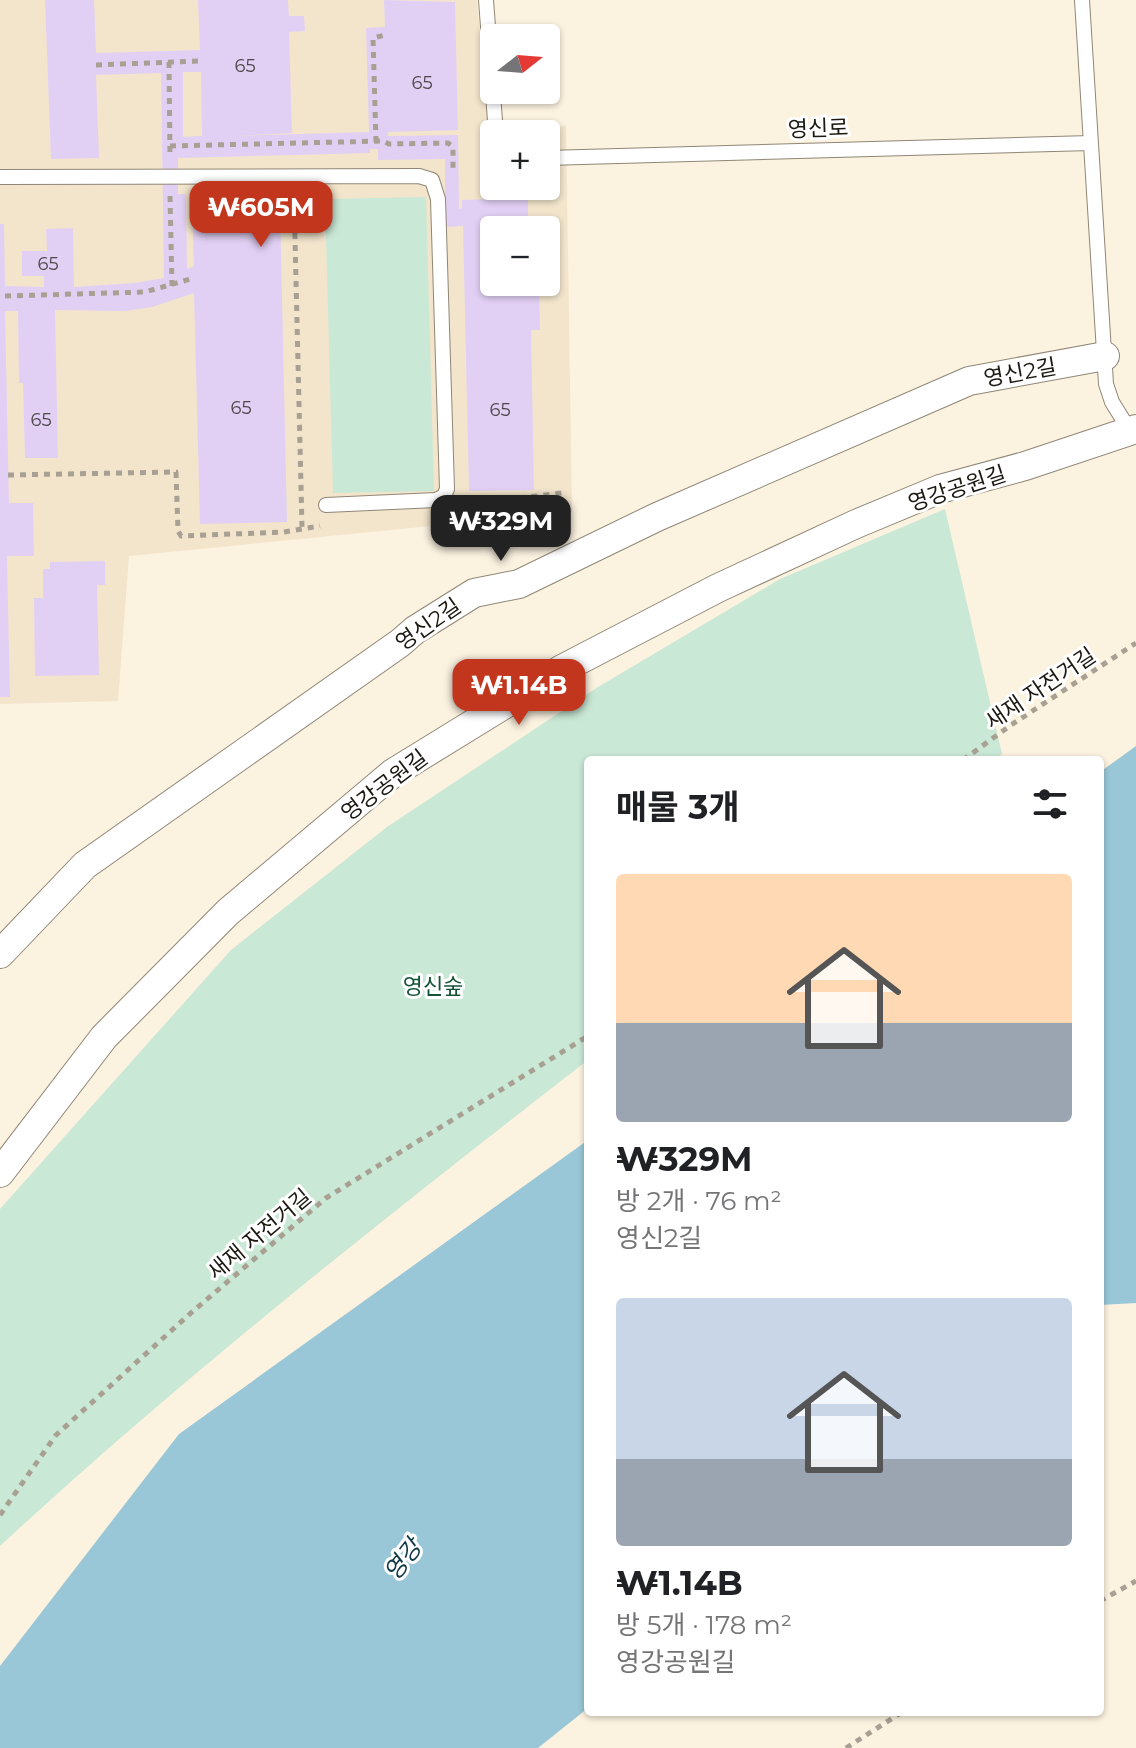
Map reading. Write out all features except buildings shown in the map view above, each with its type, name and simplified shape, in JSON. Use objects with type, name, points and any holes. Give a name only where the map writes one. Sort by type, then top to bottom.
[{"type":"street","name":"영신2길","points":[[0,954],[85,865],[415,630],[474,593],[519,584],[657,517],[969,381],[1105,356]]},
{"type":"street","name":"영강공원길","points":[[0,1173],[114,1026],[228,912],[393,773],[562,669],[718,588],[940,489],[1025,466],[1133,430]]},
{"type":"lane","points":[[486,0],[495,120]]},
{"type":"lane","points":[[1082,0],[1106,384],[1112,402],[1133,430]]},
{"type":"lane","name":"영신로","points":[[560,158],[1091,143]]},
{"type":"lane","points":[[0,177],[421,176],[433,182],[437,193],[447,489],[444,496],[436,500],[326,505]]},
{"type":"path","points":[[376,142],[373,38],[385,35]]},
{"type":"path","points":[[96,65],[200,61]]},
{"type":"path","points":[[169,62],[170,160]]},
{"type":"path","points":[[293,176],[302,528]]},
{"type":"path","points":[[170,195],[172,286]]},
{"type":"path","points":[[5,296],[145,292],[194,278]]},
{"type":"path","points":[[8,475],[174,471],[178,474],[178,531],[181,536],[284,532],[332,524]]},
{"type":"path","points":[[450,507],[562,493]]},
{"type":"path","name":"새재 자전거길","points":[[968,756],[1136,643]]},
{"type":"path","name":"새재 자전거길","points":[[0,1515],[56,1435],[192,1312],[326,1198],[584,1038]]},
{"type":"path","points":[[1104,1599],[1136,1581]]},
{"type":"path","points":[[846,1748],[896,1716]]},
{"type":"shaded area","points":[[0,0],[477,0],[480,104],[486,104],[488,120],[480,120],[480,200],[560,200],[560,127],[566,125],[572,512],[129,556],[118,701],[0,704]]},
{"type":"green space","points":[[426,197],[434,491],[333,493],[325,199]]},
{"type":"green space","name":"영신숲","points":[[945,509],[1002,754],[584,756],[584,1063],[215,1357],[0,1546],[0,1209],[231,950],[387,827],[598,687],[780,579]]},
{"type":"water","points":[[1136,746],[1136,1303],[1104,1305],[1104,769]]},
{"type":"water","name":"영강","points":[[584,1143],[584,1711],[538,1748],[0,1748],[0,1666],[179,1434]]}]
